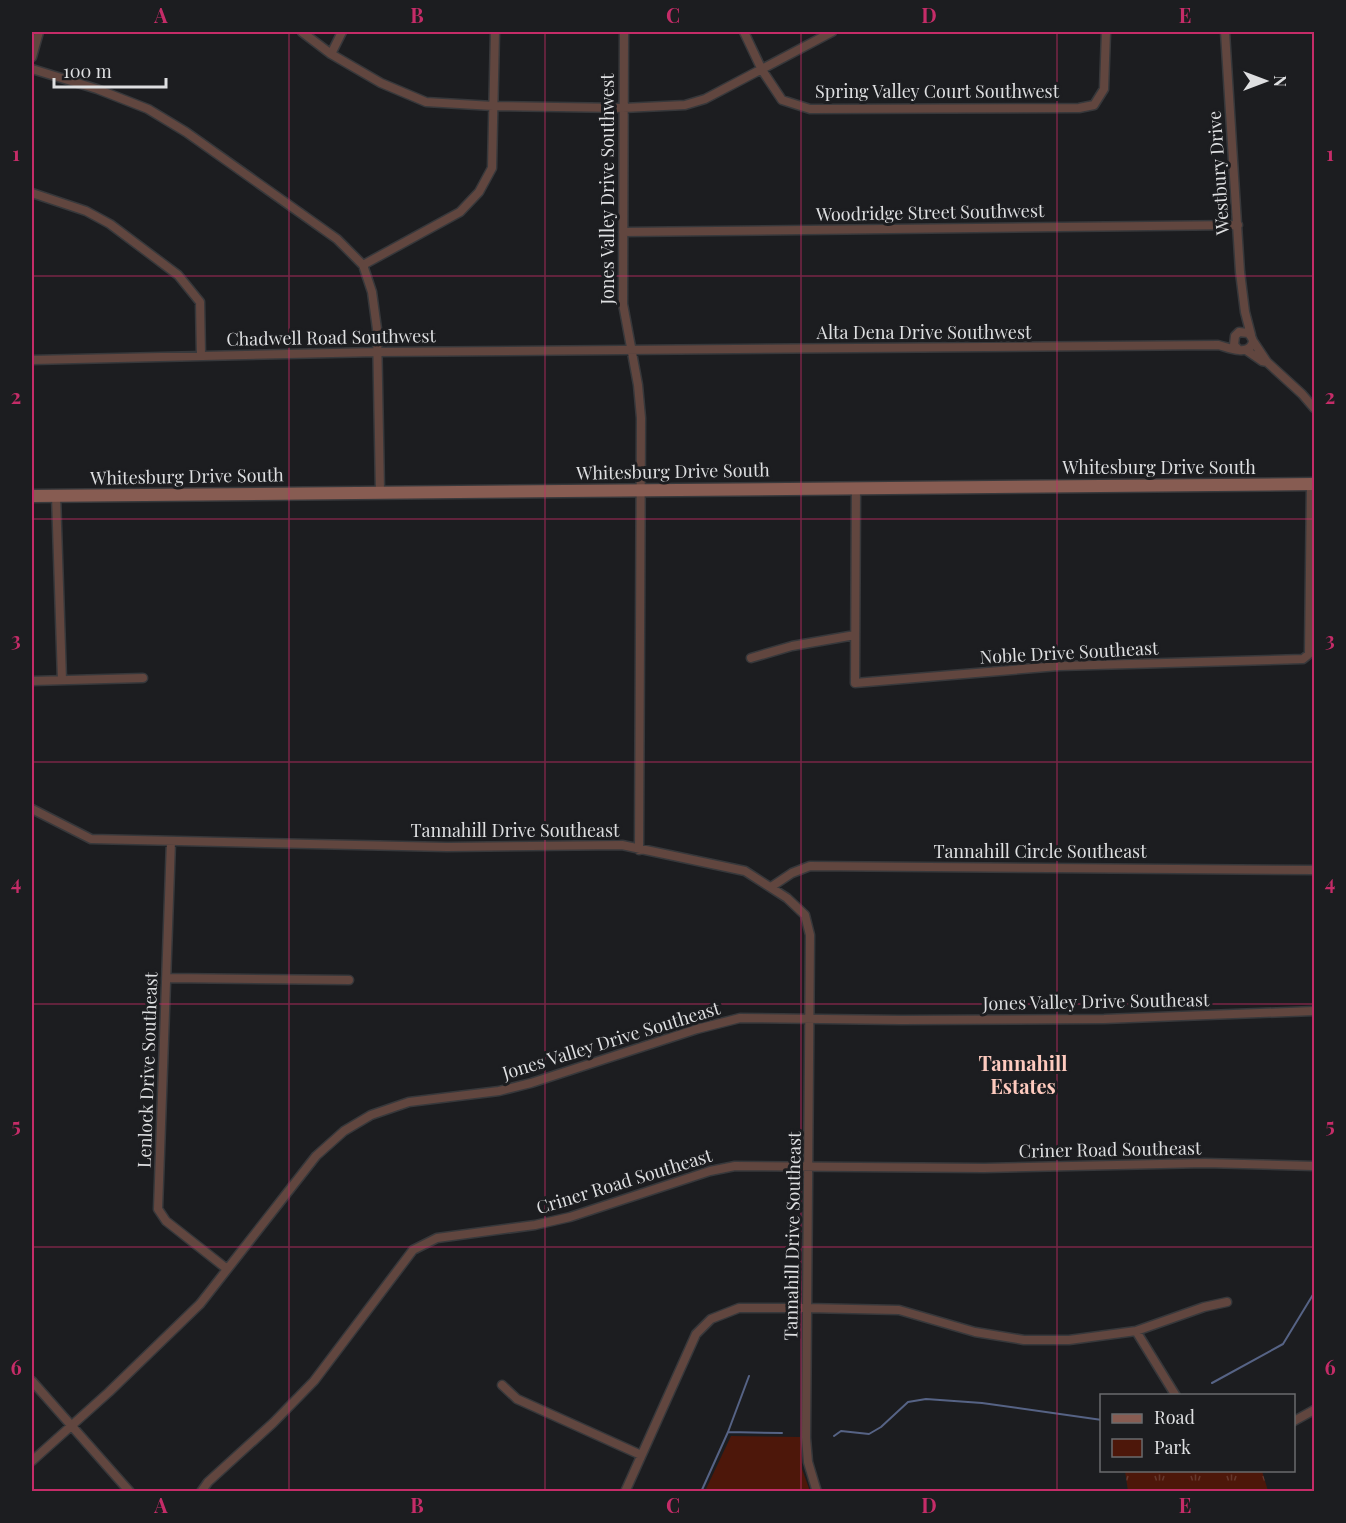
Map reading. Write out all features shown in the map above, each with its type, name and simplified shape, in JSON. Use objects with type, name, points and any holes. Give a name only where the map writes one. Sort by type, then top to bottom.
[{"type":"main road","name":"Whitesburg Drive South","points":[[32,496],[1313,484]]},
{"type":"street","points":[[32,57],[39,32]]},
{"type":"street","points":[[302,32],[332,54],[381,83],[426,102],[493,106],[623,108],[685,105],[705,99],[832,32]]},
{"type":"street","points":[[332,54],[342,32]]},
{"type":"street","points":[[363,265],[460,212],[478,192],[492,168],[495,32]]},
{"type":"street","name":"Jones Valley Drive Southwest","points":[[624,32],[623,304],[630,350],[639,385],[641,489]]},
{"type":"street","name":"Spring Valley Court Southwest","points":[[744,32],[762,69],[782,100],[810,109],[1079,108],[1094,105],[1104,89],[1106,32]]},
{"type":"street","name":"Westbury Drive","points":[[1225,32],[1245,312],[1252,338],[1267,362],[1314,408]]},
{"type":"street","points":[[32,69],[97,89],[148,109],[186,132],[338,239],[363,265],[372,292],[377,329],[380,492]]},
{"type":"street","points":[[32,193],[86,211],[110,224],[178,275],[200,302],[201,356]]},
{"type":"street","name":"Woodridge Street Southwest","points":[[623,232],[1238,225]]},
{"type":"street","name":"Westbury Drive","points":[[1237,334],[1245,312]]},
{"type":"street","points":[[1245,332],[1252,338],[1251,347],[1242,350],[1234,345],[1237,334],[1245,332]]},
{"type":"street","name":"Alta Dena Drive Southwest","points":[[1218,345],[1237,334]]},
{"type":"street","name":"Alta Dena Drive Southwest","points":[[630,350],[1218,345],[1242,350]]},
{"type":"street","name":"Chadwell Road Southwest","points":[[32,360],[377,352],[630,350]]},
{"type":"street","name":"Westbury Drive","points":[[1242,350],[1267,362]]},
{"type":"street","name":"Noble Drive Southeast","points":[[856,487],[855,683],[1059,666],[1303,659],[1309,654],[1313,484]]},
{"type":"street","points":[[639,850],[641,489]]},
{"type":"street","points":[[56,495],[62,681]]},
{"type":"street","points":[[751,658],[792,646],[855,635]]},
{"type":"street","points":[[32,681],[143,678]]},
{"type":"street","name":"Tannahill Drive Southeast","points":[[32,809],[91,839],[447,847],[622,845],[745,871],[787,898],[805,915],[810,935],[810,1166],[806,1438],[808,1461],[817,1491]]},
{"type":"street","name":"Lenlock Drive Southeast","points":[[171,841],[158,1209],[166,1221],[228,1269]]},
{"type":"street","name":"Tannahill Circle Southeast","points":[[771,887],[792,873],[810,866],[1314,870]]},
{"type":"street","points":[[167,978],[349,980]]},
{"type":"street","name":"Jones Valley Drive Southeast","points":[[32,1461],[109,1392],[201,1304],[316,1156],[344,1131],[371,1114],[409,1102],[499,1091],[531,1083],[697,1029],[740,1018],[1104,1019],[1314,1011]]},
{"type":"street","name":"Criner Road Southeast","points":[[201,1491],[314,1381],[413,1250],[437,1238],[535,1226],[570,1217],[710,1171],[735,1166],[984,1168],[1205,1163],[1314,1166]]},
{"type":"street","points":[[625,1491],[696,1334],[711,1319],[739,1308],[899,1310],[975,1332],[1024,1340],[1069,1340],[1136,1331],[1204,1307],[1227,1302]]},
{"type":"street","points":[[1136,1331],[1175,1394]]},
{"type":"street","points":[[32,1382],[130,1491]]},
{"type":"street","points":[[502,1385],[517,1399],[641,1455]]},
{"type":"street","points":[[1295,1420],[1314,1410]]},
{"type":"green space","points":[[731,1436],[800,1437],[802,1469],[810,1491],[705,1491]]},
{"type":"green space","points":[[1125,1472],[1262,1472],[1268,1491],[1128,1491]]},
{"type":"waterway","points":[[1212,1383],[1283,1344],[1314,1293]]},
{"type":"waterway","points":[[701,1492],[728,1432],[749,1376]]},
{"type":"waterway","points":[[834,1436],[841,1431],[869,1434],[881,1427],[908,1402],[926,1399],[982,1403],[1100,1420]]},
{"type":"waterway","points":[[728,1432],[782,1433]]},
{"type":"district","name":"Tannahill Estates","points":[[1023,1074]]}]
